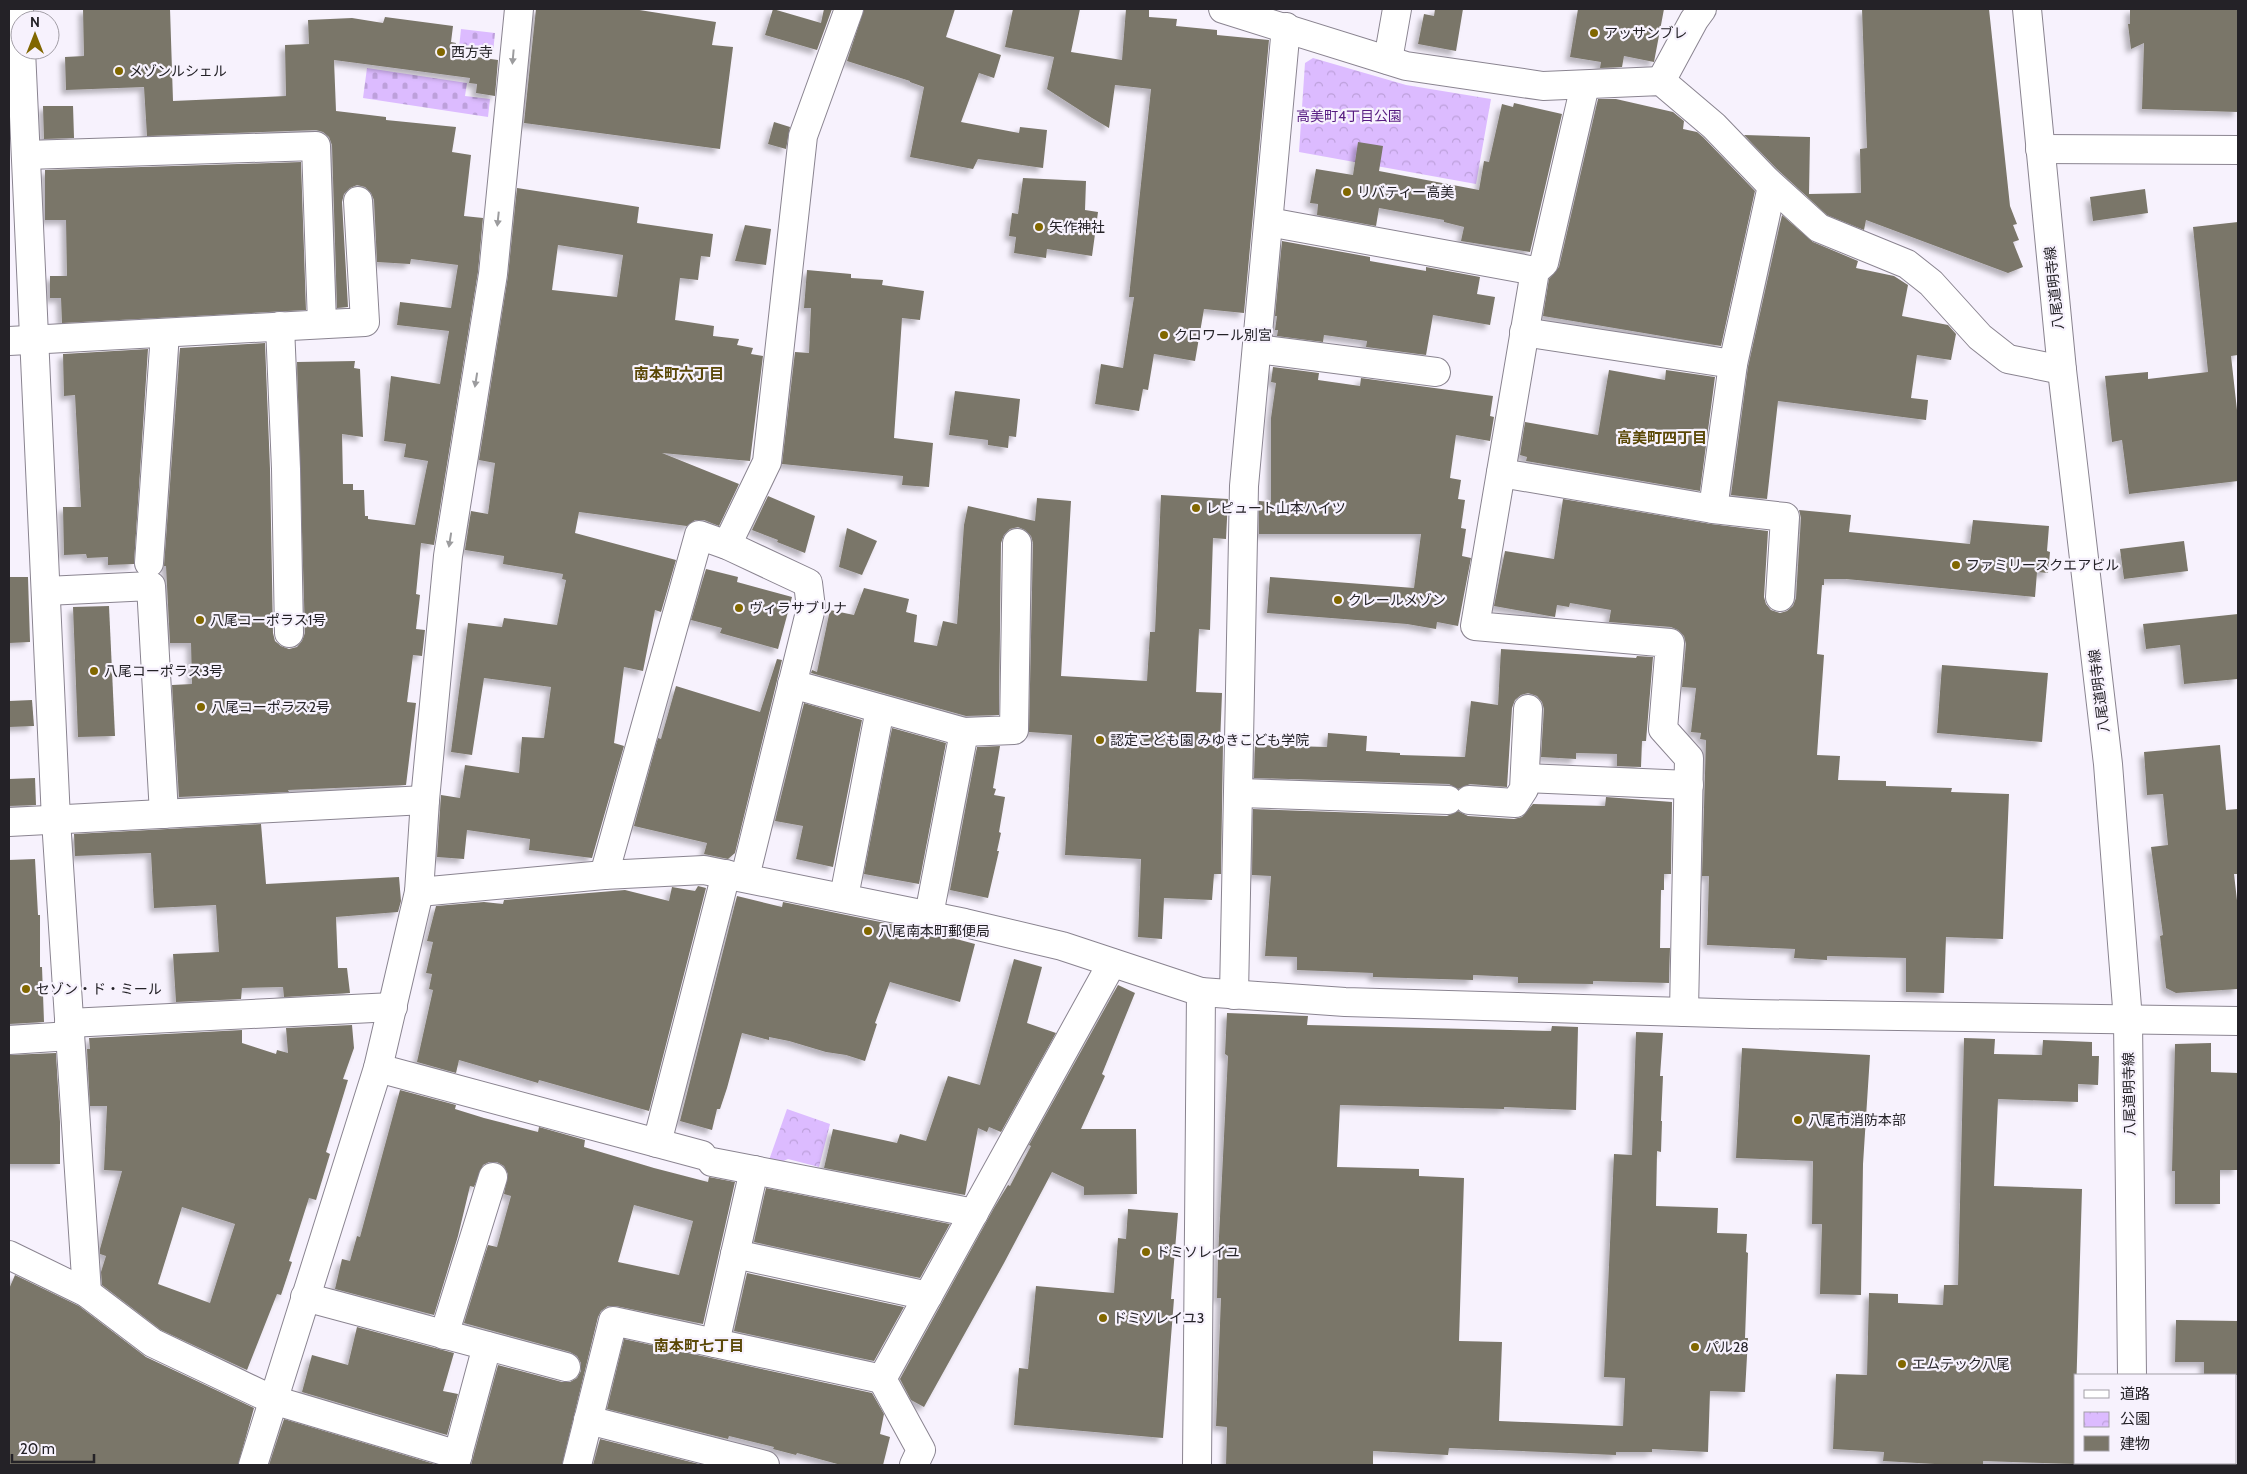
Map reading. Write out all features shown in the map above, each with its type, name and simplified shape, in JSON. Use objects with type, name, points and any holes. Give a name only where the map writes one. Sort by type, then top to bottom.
[{"type":"street","points":[[253,1465],[378,1068],[420,892],[425,800],[448,556],[493,274],[519,9]]},
{"type":"street","points":[[727,545],[767,462],[803,136],[849,9]]},
{"type":"street","points":[[1224,9],[1406,66],[1543,86],[1661,81],[1714,126],[1772,186],[1819,228],[1907,264],[1931,283],[1980,337],[2008,359],[2062,370]]},
{"type":"street","points":[[1388,60],[1397,9]]},
{"type":"street","points":[[1661,81],[1694,20],[1702,9]]},
{"type":"street","name":"八尾道明寺線","points":[[2027,9],[2062,370],[2108,764],[2128,1020],[2132,1374]]},
{"type":"street","points":[[1234,995],[1244,486],[1286,27]]},
{"type":"street","points":[[21,60],[36,340],[56,820],[87,1293]]},
{"type":"street","points":[[1585,84],[1544,263],[1534,271],[1475,626],[1670,643],[1663,729],[1689,758],[1684,1012]]},
{"type":"street","points":[[26,155],[316,146],[322,324]]},
{"type":"street","points":[[2040,149],[2238,150]]},
{"type":"street","points":[[1713,509],[1733,364],[1772,186]]},
{"type":"street","points":[[9,341],[365,322],[358,201]]},
{"type":"street","points":[[1269,222],[1534,271]]},
{"type":"street","points":[[280,326],[286,469],[288,633]]},
{"type":"street","points":[[1524,332],[1733,364]]},
{"type":"street","points":[[148,563],[165,333]]},
{"type":"street","points":[[1257,349],[1436,372]]},
{"type":"street","points":[[1501,473],[1713,509],[1785,517],[1780,597]]},
{"type":"street","points":[[604,875],[699,535],[727,545],[808,583],[811,608],[792,684],[657,1143]]},
{"type":"street","points":[[792,684],[964,732],[1014,730],[1017,544]]},
{"type":"street","points":[[46,591],[151,586],[164,814]]},
{"type":"street","points":[[844,897],[880,709]]},
{"type":"street","points":[[1239,793],[1515,803],[1524,790],[1528,709]]},
{"type":"street","points":[[929,915],[964,732]]},
{"type":"street","points":[[1525,778],[1689,785]]},
{"type":"street","points":[[9,822],[425,800]]},
{"type":"street","points":[[420,892],[604,875],[704,870],[929,915],[1062,946],[1201,992],[1234,995],[1345,1002],[1684,1012],[2238,1021]]},
{"type":"street","points":[[882,1379],[1112,963]]},
{"type":"street","points":[[1197,1465],[1201,992]]},
{"type":"street","points":[[9,1040],[70,1030],[392,1006]]},
{"type":"street","points":[[378,1068],[754,1170],[974,1213]]},
{"type":"street","points":[[715,1343],[754,1170]]},
{"type":"street","points":[[444,1335],[493,1177]]},
{"type":"street","points":[[735,1254],[928,1296]]},
{"type":"street","points":[[9,1255],[87,1293],[153,1343],[273,1400],[457,1460],[487,1346]]},
{"type":"street","points":[[305,1297],[566,1367]]},
{"type":"street","points":[[577,1465],[613,1321],[882,1379],[921,1450],[914,1465]]},
{"type":"street","points":[[588,1420],[748,1463]]},
{"type":"green space","points":[[461,29],[495,33],[493,52],[459,48]]},
{"type":"green space","name":"高美町4丁目公園","points":[[1313,58],[1406,85],[1491,99],[1476,184],[1299,152],[1305,63]]},
{"type":"green space","points":[[367,68],[467,83],[465,96],[490,99],[488,117],[363,98]]},
{"type":"green space","points":[[787,1109],[830,1124],[819,1167],[788,1159],[774,1165],[768,1163]]},
{"type":"building","points":[[83,9],[170,9],[173,101],[286,96],[285,45],[309,44],[308,20],[352,18],[383,23],[385,17],[453,26],[451,42],[456,43],[455,54],[498,60],[495,96],[476,93],[477,84],[469,83],[470,78],[334,60],[336,111],[386,117],[386,120],[456,127],[452,152],[471,155],[464,216],[483,218],[478,272],[434,545],[421,543],[416,594],[420,595],[416,629],[425,630],[422,656],[413,655],[407,702],[416,703],[406,785],[179,797],[172,685],[192,684],[191,643],[170,643],[166,566],[164,566],[180,348],[265,343],[270,469],[273,633],[275,641],[281,646],[289,649],[297,647],[305,633],[297,362],[355,361],[354,368],[360,369],[363,437],[342,434],[343,484],[353,484],[353,490],[364,490],[365,516],[368,516],[368,519],[415,525],[428,461],[404,457],[406,444],[384,441],[391,376],[440,384],[449,331],[397,325],[400,302],[451,308],[458,265],[411,259],[410,264],[377,262],[374,200],[371,193],[365,187],[357,185],[350,188],[344,194],[342,202],[348,307],[337,308],[332,145],[329,137],[323,132],[316,130],[147,136],[144,87],[66,90],[65,57],[84,56]]},
{"type":"building","points":[[536,9],[633,9],[716,22],[712,45],[733,47],[720,149],[524,123]]},
{"type":"building","points":[[773,9],[821,23],[824,9],[832,9],[817,50],[765,35]]},
{"type":"building","points":[[864,9],[955,9],[946,37],[1001,55],[994,78],[979,73],[961,122],[1019,133],[1020,127],[1047,130],[1043,168],[978,159],[973,169],[910,157],[924,87],[847,61]]},
{"type":"building","points":[[1013,9],[1080,9],[1071,52],[1122,60],[1126,9],[1149,9],[1149,17],[1177,19],[1176,26],[1217,30],[1217,35],[1269,40],[1244,313],[1204,309],[1195,361],[1154,354],[1148,390],[1143,389],[1139,411],[1095,404],[1101,364],[1123,368],[1134,297],[1129,297],[1151,89],[1115,85],[1109,128],[1047,89],[1054,57],[1005,47]]},
{"type":"building","points":[[1435,9],[1463,9],[1456,51],[1418,44],[1424,14],[1434,16]]},
{"type":"building","points":[[1578,9],[1664,9],[1654,62],[1624,56],[1622,67],[1600,68],[1601,62],[1570,57]]},
{"type":"building","points":[[1862,9],[1989,9],[2010,206],[2017,224],[2013,225],[2019,240],[2013,242],[2023,267],[2008,273],[1866,220],[1864,230],[1827,215],[1777,169],[1744,135],[1810,137],[1809,194],[1861,193],[1860,149],[1867,148]]},
{"type":"building","points":[[2130,9],[2238,9],[2238,112],[2142,109],[2144,43],[2131,49],[2128,24],[2130,24]]},
{"type":"building","points":[[1598,99],[1616,99],[1673,112],[1684,121],[1683,129],[1697,132],[1703,137],[1755,191],[1721,346],[1543,316],[1549,279],[1559,267]]},
{"type":"building","points":[[1514,103],[1562,114],[1530,252],[1461,241],[1464,227],[1444,222],[1444,220],[1379,208],[1376,226],[1317,215],[1318,204],[1310,203],[1316,169],[1353,175],[1358,142],[1383,146],[1379,171],[1479,190],[1484,161],[1489,162],[1502,104],[1513,107]]},
{"type":"building","points":[[43,106],[73,106],[74,138],[44,139]]},
{"type":"building","points":[[774,122],[790,127],[786,149],[768,144]]},
{"type":"building","points":[[301,162],[306,310],[62,323],[61,298],[50,298],[50,276],[67,276],[66,220],[45,220],[45,170]]},
{"type":"building","points":[[1023,178],[1086,181],[1085,210],[1098,212],[1092,256],[1047,249],[1046,258],[1014,253],[1016,237],[1009,236],[1012,213],[1018,214]]},
{"type":"building","points":[[517,188],[639,207],[637,223],[713,234],[710,257],[701,256],[698,280],[680,278],[675,320],[714,326],[713,336],[739,339],[737,345],[753,348],[751,354],[763,356],[750,461],[662,453],[739,484],[719,526],[704,520],[695,520],[687,526],[579,512],[575,533],[676,560],[661,612],[655,610],[643,671],[624,667],[614,743],[624,746],[592,858],[529,850],[530,839],[467,830],[464,859],[437,857],[441,795],[460,798],[465,765],[519,773],[522,737],[544,738],[551,687],[484,678],[472,755],[451,752],[468,623],[502,627],[504,618],[557,625],[566,580],[562,579],[563,574],[503,564],[504,556],[465,550],[471,511],[488,514],[495,463],[479,460],[508,276]],"holes":[[[558,245],[623,255],[617,297],[552,290]]]},
{"type":"building","points":[[2145,189],[2148,213],[2093,221],[2090,197]]},
{"type":"building","points":[[1782,215],[1813,242],[1858,261],[1856,268],[1894,276],[1908,285],[1902,316],[1948,325],[1956,334],[1951,360],[1917,355],[1911,398],[1928,400],[1926,420],[1778,401],[1767,499],[1731,495],[1748,367]]},
{"type":"building","points":[[2238,222],[2238,355],[2231,356],[2238,419],[2238,481],[2129,494],[2122,440],[2112,442],[2105,376],[2148,372],[2148,379],[2208,372],[2193,227]]},
{"type":"building","points":[[745,225],[771,229],[766,265],[735,261]]},
{"type":"building","points":[[1282,241],[1370,257],[1370,261],[1426,271],[1426,267],[1480,277],[1477,294],[1495,297],[1490,325],[1433,315],[1426,355],[1366,347],[1367,341],[1324,335],[1323,342],[1277,336],[1278,330],[1275,330],[1277,316],[1275,316]]},
{"type":"building","points":[[807,270],[851,274],[851,278],[883,280],[882,285],[924,291],[920,320],[902,318],[894,438],[933,443],[929,487],[902,485],[903,476],[782,464],[795,352],[809,353],[811,308],[804,308]]},
{"type":"building","points":[[148,349],[134,564],[108,565],[108,557],[87,558],[86,554],[64,555],[63,507],[81,507],[75,395],[64,396],[63,354]]},
{"type":"building","points":[[1273,367],[1319,373],[1318,380],[1360,386],[1361,378],[1493,396],[1490,416],[1494,417],[1490,441],[1456,435],[1450,478],[1461,480],[1458,499],[1465,500],[1461,528],[1466,529],[1462,556],[1471,558],[1458,626],[1437,622],[1436,629],[1407,624],[1267,613],[1270,577],[1414,588],[1421,534],[1259,534],[1259,501],[1271,502],[1271,418],[1276,383],[1271,382]]},
{"type":"building","points":[[1609,370],[1665,380],[1666,370],[1715,377],[1700,491],[1526,461],[1527,457],[1520,455],[1525,422],[1598,435]]},
{"type":"building","points":[[955,391],[1020,399],[1016,437],[1009,436],[1008,448],[988,445],[988,440],[949,435]]},
{"type":"building","points":[[1161,495],[1228,499],[1226,539],[1213,538],[1210,630],[1199,629],[1196,692],[1222,693],[1220,744],[1223,744],[1221,874],[1214,874],[1212,900],[1164,898],[1162,939],[1138,937],[1141,859],[1065,855],[1072,735],[1029,732],[1033,543],[1031,536],[1025,530],[1018,527],[1010,529],[1004,535],[1001,543],[999,715],[966,716],[811,673],[812,670],[817,672],[830,610],[854,615],[864,588],[909,599],[906,612],[917,615],[914,642],[937,646],[943,621],[957,624],[964,525],[968,506],[1035,521],[1037,498],[1071,501],[1061,676],[1147,681],[1150,632],[1155,632]]},
{"type":"building","points":[[768,496],[815,516],[805,553],[752,530]]},
{"type":"building","points":[[1563,499],[1711,524],[1768,531],[1764,597],[1766,604],[1771,610],[1780,613],[1787,611],[1793,606],[1796,598],[1801,518],[1799,510],[1851,515],[1849,532],[1970,544],[1973,520],[2049,526],[2047,551],[2050,552],[2048,573],[2037,572],[2035,597],[1846,579],[1824,579],[1824,585],[1822,585],[1817,654],[1824,655],[1817,755],[1840,756],[1838,780],[1886,781],[1886,786],[1952,788],[1951,792],[2009,794],[2003,939],[1946,937],[1944,993],[1906,992],[1906,958],[1827,956],[1827,960],[1794,958],[1795,949],[1707,945],[1709,876],[1702,876],[1706,740],[1700,739],[1701,733],[1691,732],[1696,688],[1682,687],[1686,644],[1684,636],[1678,630],[1671,627],[1609,622],[1611,610],[1570,603],[1569,607],[1557,605],[1555,617],[1494,606],[1505,551],[1554,559]]},
{"type":"building","points":[[847,528],[877,541],[862,575],[839,567]]},
{"type":"building","points":[[2184,541],[2188,571],[2124,579],[2120,549]]},
{"type":"building","name":"ヴィラサブリナ","points":[[706,569],[738,577],[737,582],[792,597],[778,649],[720,633],[722,628],[691,620]]},
{"type":"building","points":[[9,577],[28,577],[30,642],[9,643]]},
{"type":"building","name":"八尾コーポラス3号","points":[[109,606],[115,736],[78,737],[73,607]]},
{"type":"building","points":[[2238,614],[2238,679],[2184,684],[2180,645],[2146,649],[2143,624]]},
{"type":"building","points":[[1501,649],[1636,658],[1637,656],[1653,657],[1646,741],[1642,741],[1641,767],[1617,766],[1617,754],[1576,753],[1576,759],[1541,757],[1544,709],[1542,702],[1537,696],[1528,693],[1521,695],[1515,700],[1512,708],[1507,787],[1470,784],[1458,789],[1449,784],[1254,778],[1255,745],[1327,747],[1328,733],[1367,736],[1366,751],[1400,753],[1400,755],[1465,757],[1471,701],[1498,705]]},
{"type":"building","points":[[777,659],[782,660],[735,853],[728,859],[704,854],[707,843],[634,826],[658,738],[661,739],[676,686],[760,712]]},
{"type":"building","points":[[1942,665],[2048,673],[2042,742],[1937,733]]},
{"type":"building","points":[[32,700],[34,726],[9,727],[9,701]]},
{"type":"building","points":[[804,703],[862,720],[833,867],[796,859],[803,826],[775,821]]},
{"type":"building","points":[[892,728],[946,743],[919,884],[864,874]]},
{"type":"building","points":[[2220,745],[2226,810],[2238,809],[2238,874],[2234,874],[2238,909],[2238,989],[2176,993],[2166,988],[2160,936],[2163,935],[2151,847],[2168,845],[2163,794],[2147,795],[2144,752]]},
{"type":"building","points":[[1000,746],[993,788],[996,789],[994,795],[1005,797],[999,832],[1001,833],[997,851],[999,851],[988,898],[950,890],[977,747]]},
{"type":"building","points":[[35,778],[36,805],[9,806],[9,779]]},
{"type":"building","points":[[1606,797],[1672,802],[1671,874],[1664,874],[1664,890],[1661,890],[1660,948],[1670,948],[1669,983],[1593,981],[1593,984],[1518,983],[1518,977],[1473,975],[1473,980],[1373,977],[1373,973],[1297,970],[1297,957],[1265,956],[1271,876],[1252,875],[1253,809],[1447,816],[1458,811],[1468,816],[1514,819],[1522,817],[1533,804],[1605,806]]},
{"type":"building","points":[[261,824],[266,884],[399,877],[401,901],[398,912],[336,917],[338,968],[347,968],[350,993],[284,997],[283,987],[242,988],[241,999],[176,1002],[173,954],[219,952],[216,905],[154,908],[151,853],[75,856],[74,834]]},
{"type":"building","points":[[35,859],[38,915],[40,915],[40,967],[42,967],[44,1022],[9,1024],[9,860]]},
{"type":"building","points":[[698,886],[706,888],[649,1111],[539,1080],[538,1083],[459,1060],[456,1073],[417,1062],[433,990],[429,989],[432,974],[426,973],[433,942],[427,941],[436,906],[484,902],[503,904],[504,900],[625,890],[669,901],[672,887],[695,891]]},
{"type":"building","points":[[737,896],[782,907],[783,902],[934,933],[975,944],[960,1002],[890,982],[875,1023],[877,1024],[865,1061],[789,1041],[769,1037],[769,1040],[742,1033],[727,1088],[720,1109],[717,1109],[712,1130],[680,1121]]},
{"type":"building","points":[[1014,959],[1042,967],[1027,1023],[1056,1033],[1001,1132],[989,1127],[987,1132],[978,1128],[965,1195],[824,1168],[833,1129],[897,1143],[900,1134],[926,1141],[948,1076],[980,1085]]},
{"type":"building","points":[[1118,985],[1135,993],[1102,1074],[1105,1076],[1081,1129],[1136,1129],[1137,1194],[1084,1195],[1084,1187],[1052,1172],[924,1407],[911,1400],[900,1379],[994,1208],[1008,1185],[1010,1186],[1031,1146],[1029,1145]]},
{"type":"building","points":[[1227,1013],[1308,1016],[1307,1025],[1551,1031],[1552,1026],[1578,1027],[1576,1110],[1340,1105],[1337,1167],[1419,1169],[1419,1176],[1464,1178],[1459,1341],[1502,1342],[1499,1421],[1623,1426],[1625,1378],[1604,1377],[1614,1154],[1632,1155],[1636,1032],[1663,1033],[1660,1076],[1663,1076],[1661,1152],[1657,1151],[1656,1206],[1718,1208],[1717,1233],[1747,1234],[1745,1338],[1748,1338],[1745,1392],[1710,1391],[1708,1452],[1652,1449],[1652,1452],[1616,1452],[1616,1455],[1449,1448],[1448,1455],[1373,1451],[1373,1465],[1226,1465],[1227,1427],[1216,1426],[1221,1298],[1217,1298],[1218,1257],[1228,1056],[1225,1054]]},
{"type":"building","points":[[352,1025],[354,1048],[343,1079],[348,1080],[326,1152],[330,1154],[316,1200],[309,1198],[289,1261],[292,1262],[281,1295],[277,1294],[247,1370],[161,1330],[102,1285],[101,1272],[106,1256],[100,1254],[100,1249],[122,1171],[104,1170],[107,1106],[90,1106],[87,1049],[90,1049],[89,1038],[242,1030],[242,1043],[276,1054],[277,1050],[288,1053],[286,1028]],"holes":[[[182,1207],[235,1224],[210,1303],[158,1284]]]},
{"type":"building","points":[[1964,1038],[1995,1039],[1994,1054],[2042,1055],[2043,1040],[2092,1042],[2092,1056],[2099,1056],[2098,1085],[2078,1084],[2078,1102],[1998,1099],[1994,1186],[2082,1189],[2077,1374],[2074,1374],[2074,1464],[1983,1461],[1983,1465],[1952,1465],[1883,1461],[1884,1452],[1833,1449],[1836,1374],[1867,1375],[1869,1293],[1898,1294],[1898,1303],[1943,1305],[1944,1285],[1958,1285]]},
{"type":"building","points":[[2211,1043],[2211,1072],[2238,1073],[2238,1170],[2220,1170],[2220,1204],[2175,1204],[2175,1171],[2172,1171],[2175,1044]]},
{"type":"building","points":[[1742,1048],[1870,1055],[1863,1164],[1861,1295],[1820,1294],[1822,1224],[1812,1224],[1813,1161],[1736,1158]]},
{"type":"building","points":[[56,1053],[60,1122],[60,1164],[9,1164],[9,1055]]},
{"type":"building","points":[[400,1090],[456,1105],[455,1109],[484,1118],[538,1132],[539,1127],[585,1140],[584,1147],[654,1168],[708,1182],[709,1177],[735,1182],[703,1324],[616,1306],[608,1306],[601,1311],[562,1465],[471,1465],[498,1365],[562,1382],[570,1382],[577,1378],[581,1371],[581,1363],[577,1356],[570,1352],[464,1323],[488,1245],[497,1247],[511,1196],[504,1194],[508,1174],[504,1166],[497,1162],[489,1162],[483,1165],[474,1187],[470,1186],[458,1236],[434,1315],[335,1289],[342,1259],[350,1261],[357,1236],[360,1237]],"holes":[[[634,1205],[693,1221],[679,1275],[618,1262]]]},
{"type":"building","points":[[766,1188],[950,1224],[920,1278],[754,1242]]},
{"type":"building","points":[[1128,1209],[1178,1213],[1171,1299],[1174,1299],[1163,1438],[1014,1425],[1019,1368],[1028,1369],[1036,1286],[1114,1293],[1118,1238],[1126,1239]]},
{"type":"building","points":[[747,1273],[904,1307],[874,1361],[734,1331]]},
{"type":"building","points":[[15,1275],[79,1306],[146,1357],[254,1408],[238,1465],[9,1465],[9,1289]]},
{"type":"building","points":[[2176,1320],[2238,1321],[2238,1375],[2204,1374],[2204,1362],[2175,1362]]},
{"type":"building","points":[[357,1327],[454,1353],[443,1391],[458,1394],[447,1435],[302,1392],[312,1355],[348,1365]]},
{"type":"building","points":[[624,1339],[872,1393],[884,1414],[880,1434],[890,1437],[883,1465],[841,1465],[797,1453],[796,1455],[773,1449],[774,1447],[729,1436],[728,1439],[607,1409]]},
{"type":"building","points":[[284,1419],[438,1465],[269,1465]]},
{"type":"building","points":[[600,1439],[703,1465],[593,1465]]},
{"type":"place","name":"アッサンブレ","points":[[1594,33]]},
{"type":"place","name":"西方寺","points":[[441,52]]},
{"type":"place","name":"メゾンルシェル","points":[[119,71]]},
{"type":"place","name":"リバティー高美","points":[[1347,192]]},
{"type":"place","name":"矢作神社","points":[[1039,227]]},
{"type":"place","name":"クロワール別宮","points":[[1164,335]]},
{"type":"place","name":"レピュート山本ハイツ","points":[[1196,508]]},
{"type":"place","name":"ファミリースクエアビル","points":[[1956,565]]},
{"type":"place","name":"クレールメゾン","points":[[1338,600]]},
{"type":"place","name":"ヴィラサブリナ","points":[[739,608]]},
{"type":"place","name":"八尾コーポラス1号","points":[[200,620]]},
{"type":"place","name":"八尾コーポラス3号","points":[[94,671]]},
{"type":"place","name":"八尾コーポラス2号","points":[[201,707]]},
{"type":"place","name":"認定こども園 みゆきこども学院","points":[[1100,740]]},
{"type":"place","name":"八尾南本町郵便局","points":[[868,931]]},
{"type":"place","name":"セゾン・ド・ミール","points":[[26,989]]},
{"type":"place","name":"八尾市消防本部","points":[[1798,1120]]},
{"type":"place","name":"ドミソレイユ","points":[[1146,1252]]},
{"type":"place","name":"ドミソレイユ3","points":[[1103,1318]]},
{"type":"place","name":"パル28","points":[[1695,1347]]},
{"type":"place","name":"エムテック八尾","points":[[1902,1364]]},
{"type":"district","name":"南本町六丁目","points":[[679,374]]},
{"type":"district","name":"高美町四丁目","points":[[1662,438]]},
{"type":"district","name":"南本町七丁目","points":[[699,1346]]}]
